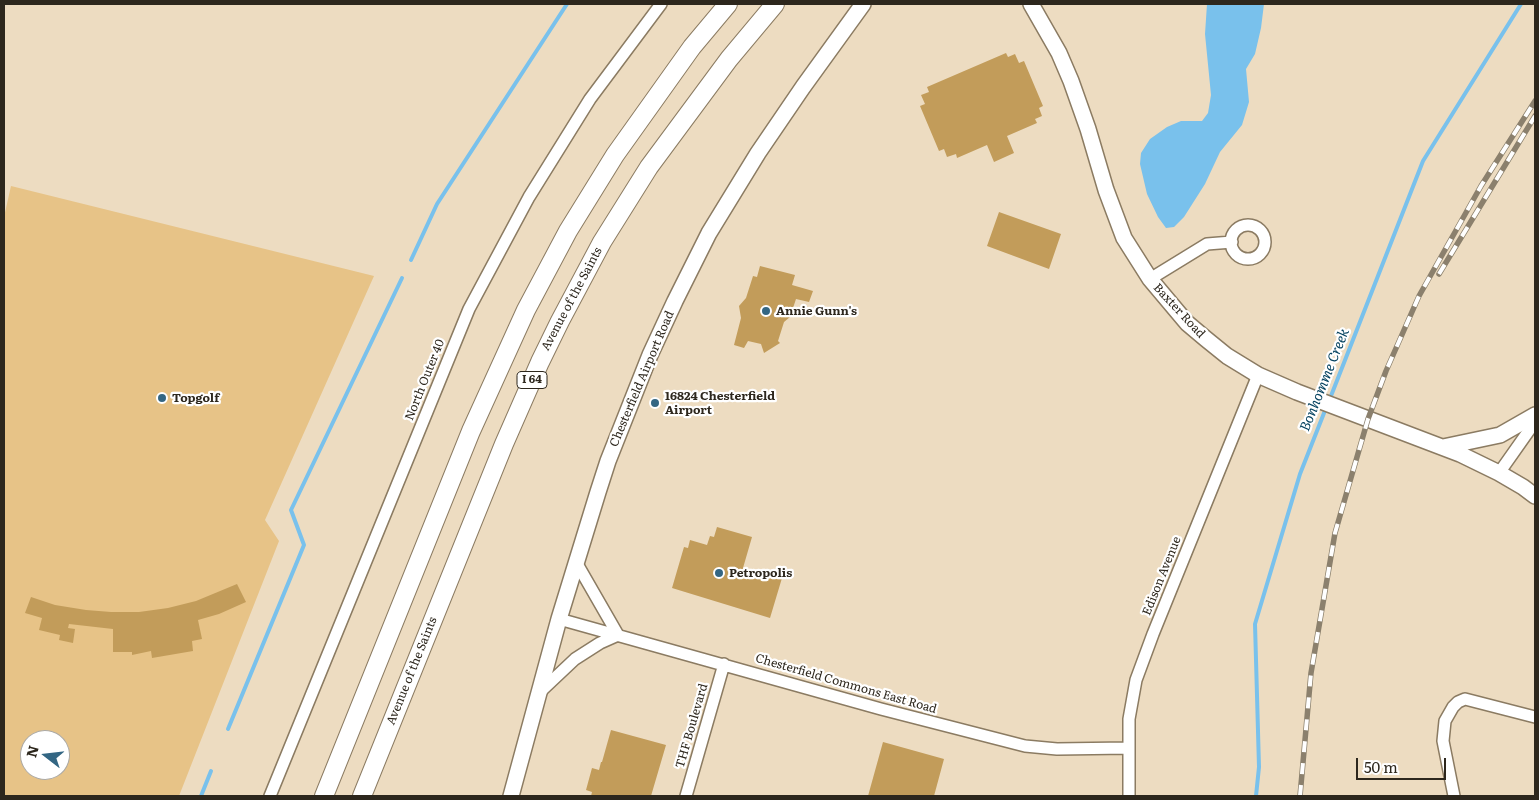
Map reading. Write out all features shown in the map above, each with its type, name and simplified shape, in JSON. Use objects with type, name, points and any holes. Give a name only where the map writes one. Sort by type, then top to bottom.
[{"type":"highway","name":"I 64","points":[[324,796],[471,432],[526,310],[568,231],[615,155],[692,47],[728,4]]},
{"type":"highway","name":"Avenue of the Saints","points":[[362,796],[504,444],[560,321],[602,242],[649,168],[729,59],[775,4]]},
{"type":"main road","name":"Chesterfield Airport Road","points":[[511,796],[559,618],[608,461],[631,402],[675,302],[709,233],[768,137],[863,4]]},
{"type":"main road","name":"Baxter Road","points":[[1030,4],[1059,53],[1072,81],[1095,157],[1124,238],[1150,280],[1167,301],[1206,339],[1227,356],[1258,374],[1297,392],[1444,447],[1499,473],[1535,496]]},
{"type":"main road","points":[[1444,447],[1500,435],[1535,415]]},
{"type":"street","name":"North Outer 40","points":[[270,796],[469,309],[529,197],[590,99],[661,4]]},
{"type":"street","points":[[1150,280],[1207,244],[1232,242]]},
{"type":"street","name":"Edison Avenue","points":[[1129,796],[1129,719],[1136,680],[1258,374]]},
{"type":"street","points":[[1499,473],[1535,422]]},
{"type":"street","points":[[540,692],[575,659],[600,643],[618,635],[576,562]]},
{"type":"street","name":"Chesterfield Commons East Road","points":[[559,618],[882,709],[1026,746],[1057,749],[1128,748]]},
{"type":"street","name":"THF Boulevard","points":[[686,796],[724,664]]},
{"type":"street","points":[[1454,796],[1443,741],[1444,721],[1458,702],[1466,699],[1535,717]]},
{"type":"shaded area","name":"Topgolf","points":[[11,186],[374,276],[265,520],[279,541],[179,796],[4,796],[4,217]]},
{"type":"water","points":[[1207,4],[1264,4],[1255,54],[1246,69],[1249,102],[1242,125],[1220,152],[1205,184],[1184,217],[1174,227],[1166,228],[1158,217],[1147,194],[1140,164],[1141,153],[1150,139],[1167,127],[1181,121],[1202,121],[1208,113],[1211,95],[1205,34]]},
{"type":"building","points":[[1006,53],[1008,57],[1015,54],[1019,63],[1024,61],[1043,106],[1039,108],[1042,116],[1035,119],[1037,123],[1007,136],[1014,153],[994,162],[987,145],[957,158],[956,154],[947,157],[944,149],[939,151],[920,106],[925,104],[921,95],[929,92],[927,87]]},
{"type":"building","points":[[999,212],[1061,234],[1049,269],[987,246]]},
{"type":"building","name":"Annie Gunn's","points":[[760,266],[795,275],[792,285],[813,291],[809,302],[796,299],[790,317],[784,322],[778,341],[780,343],[764,353],[761,344],[748,341],[744,348],[734,345],[741,318],[739,306],[746,298],[753,276],[757,277]]},
{"type":"building","name":"Petropolis","points":[[717,527],[752,537],[743,568],[782,578],[770,618],[672,588],[684,547],[688,548],[690,540],[707,545],[710,536],[714,537]]},
{"type":"building","points":[[237,584],[246,602],[219,614],[198,620],[202,639],[192,641],[193,651],[152,658],[151,651],[132,655],[132,652],[113,652],[113,629],[69,624],[68,628],[75,629],[73,643],[59,640],[60,635],[39,630],[42,618],[25,613],[31,597],[55,605],[86,610],[139,612],[168,608],[196,601]]},
{"type":"building","points":[[611,730],[666,745],[651,796],[591,796],[592,792],[586,790],[592,768],[599,770]]},
{"type":"building","points":[[883,742],[944,759],[934,796],[868,796]]},
{"type":"waterway","points":[[411,260],[437,204],[567,4]]},
{"type":"waterway","name":"Bonhomme Creek","points":[[1329,401],[1423,161],[1521,4]]},
{"type":"waterway","points":[[228,729],[304,545],[291,510],[402,278]]},
{"type":"waterway","name":"Bonhomme Creek","points":[[1256,796],[1259,767],[1255,624],[1300,474],[1326,408]]},
{"type":"waterway","points":[[201,796],[211,771]]},
{"type":"railway","points":[[1300,796],[1311,673],[1335,533],[1368,419],[1386,371],[1419,296],[1481,186],[1535,101]]},
{"type":"railway","points":[[1439,274],[1535,116]]},
{"type":"place","name":"Annie Gunn's","points":[[766,311]]},
{"type":"place","name":"Topgolf","points":[[162,398]]},
{"type":"place","name":"16824 Chesterfield Airport","points":[[655,403]]},
{"type":"place","name":"Petropolis","points":[[719,573]]}]
